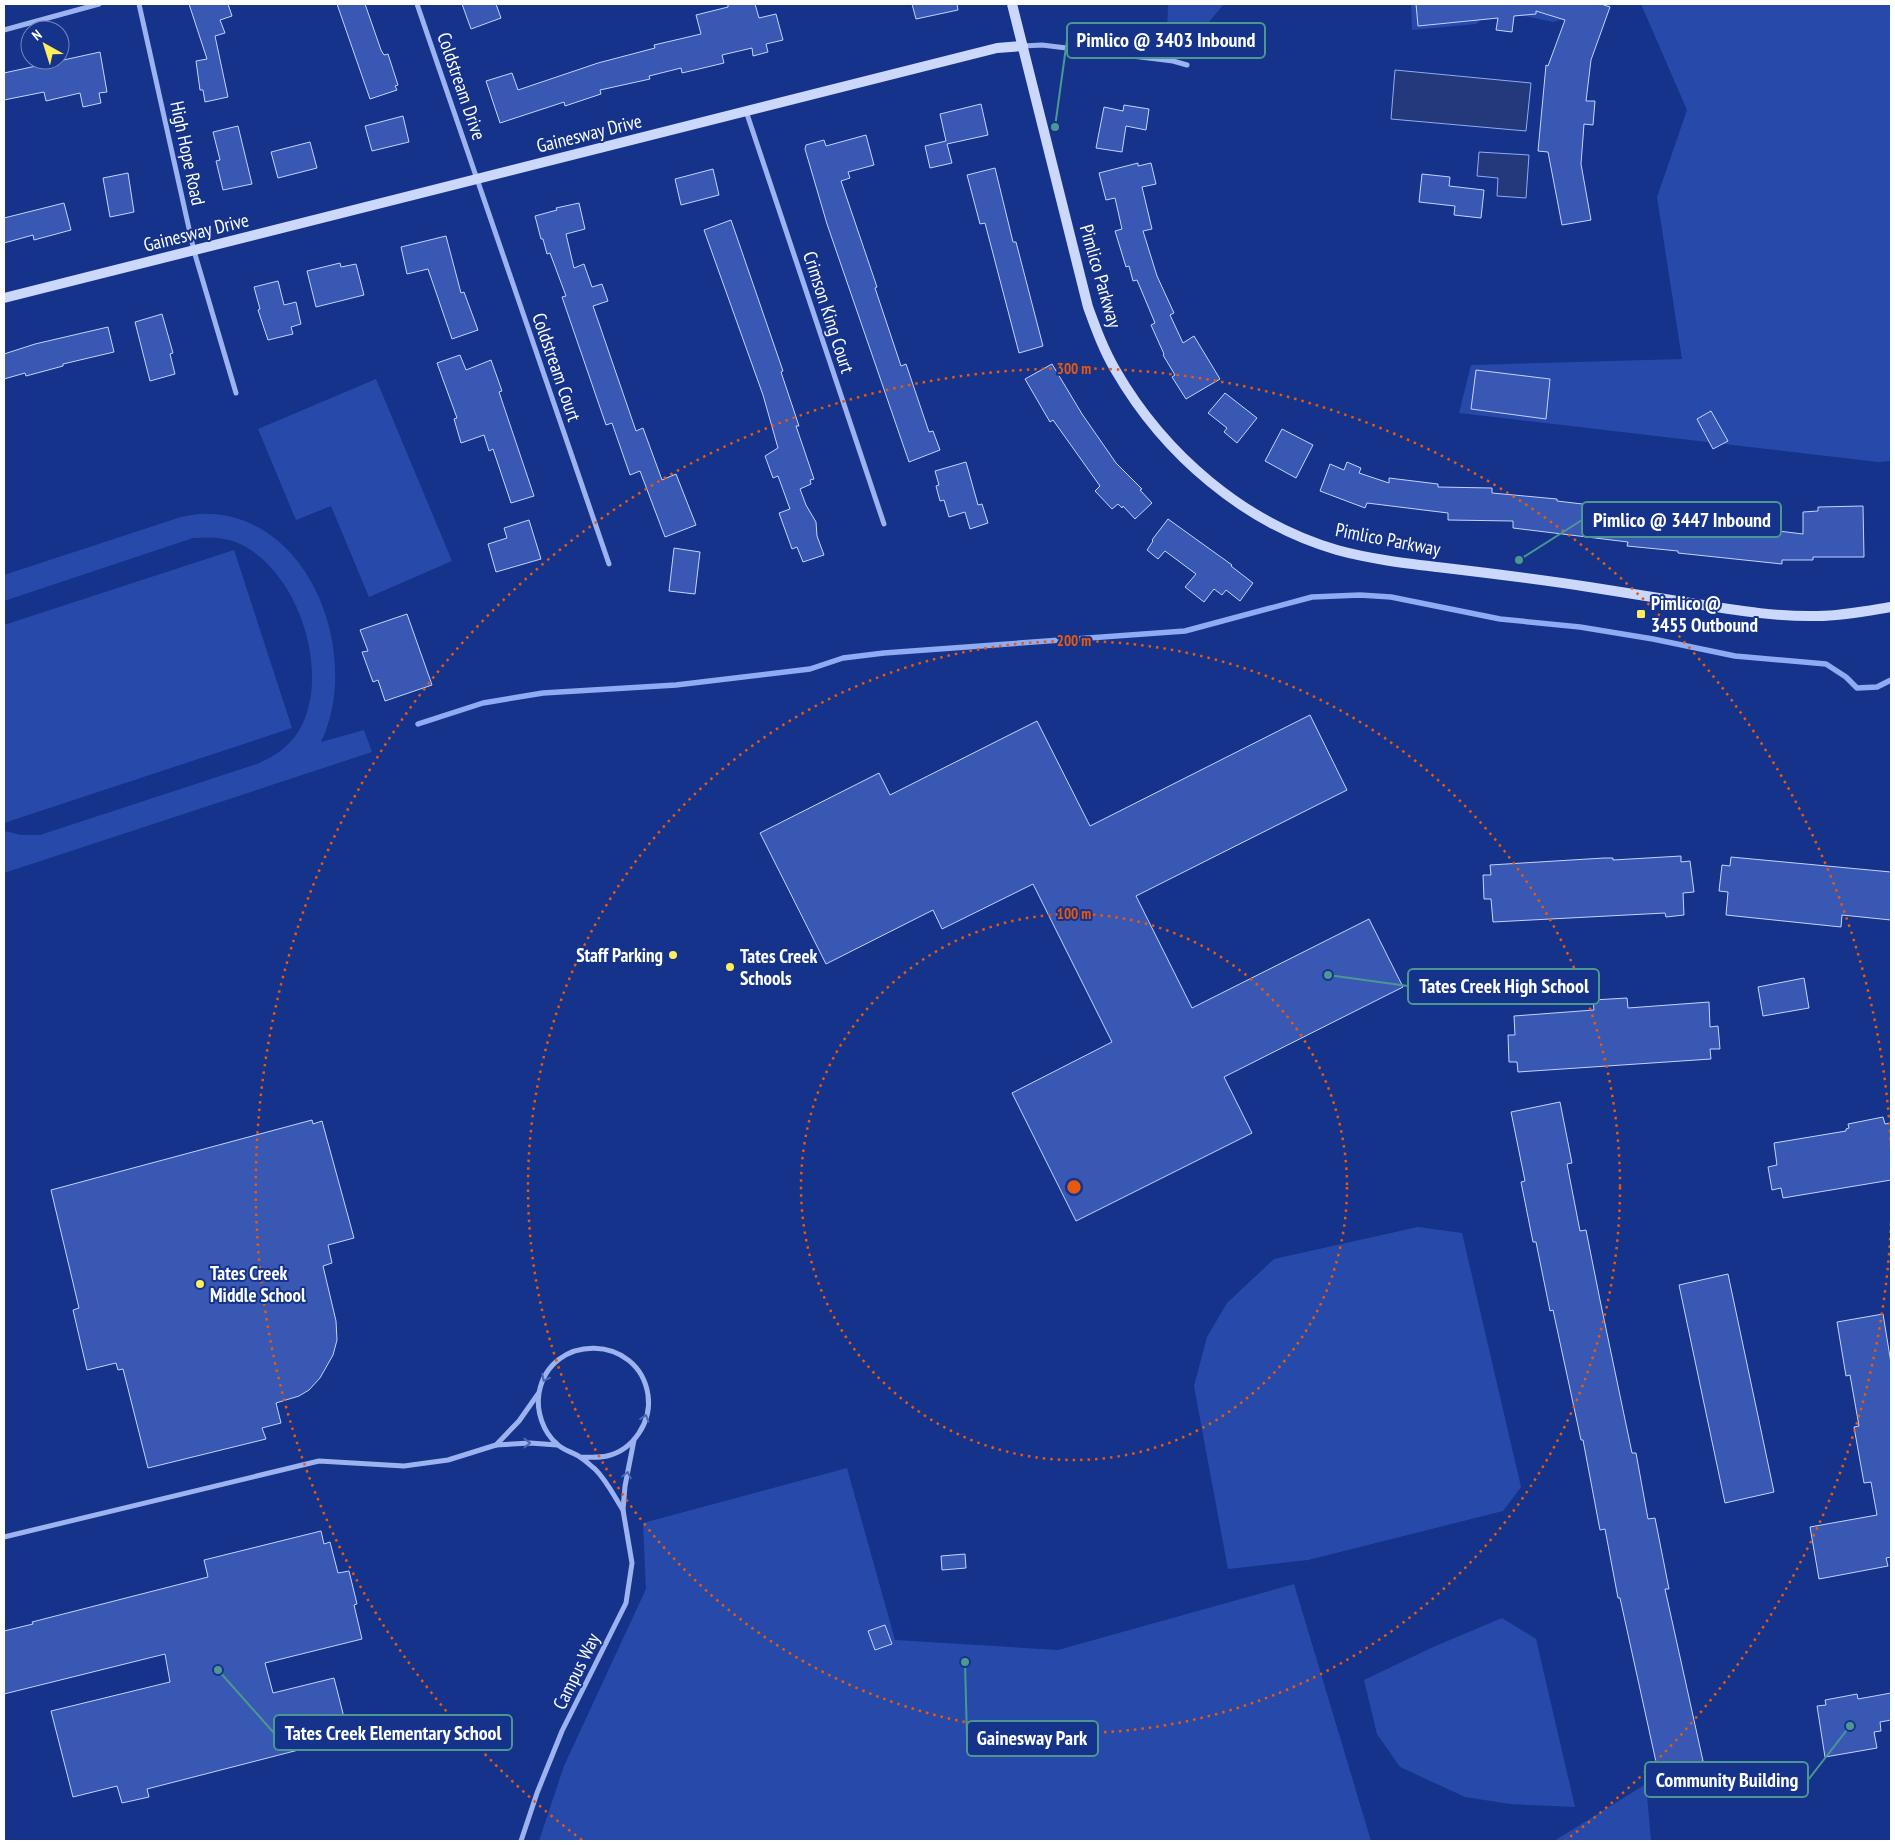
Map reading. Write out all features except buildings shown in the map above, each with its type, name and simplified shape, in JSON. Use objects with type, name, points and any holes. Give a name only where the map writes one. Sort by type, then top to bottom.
[{"type":"street","points":[[4,30],[98,4]]},
{"type":"street","name":"High Hope Road","points":[[139,4],[194,251],[236,393]]},
{"type":"street","name":"Coldstream Drive","points":[[417,4],[478,179]]},
{"type":"street","name":"Pimlico Parkway","points":[[1012,4],[1088,307],[1100,338],[1115,370],[1161,436],[1223,492],[1277,526],[1306,539],[1337,550],[1378,559],[1523,577],[1757,613],[1818,616],[1840,615],[1891,607]]},
{"type":"street","name":"Gainesway Drive","points":[[4,298],[997,48],[1042,45],[1173,61],[1187,65]]},
{"type":"street","name":"Crimson King Court","points":[[746,110],[884,524]]},
{"type":"street","name":"Coldstream Court","points":[[478,179],[609,564]]},
{"type":"street","points":[[4,1537],[319,1461],[404,1466],[448,1460],[496,1445],[530,1443],[557,1445],[580,1457],[609,1456],[634,1440],[644,1423],[648,1410],[646,1385],[640,1372],[630,1361],[617,1353],[602,1348],[588,1348],[573,1351],[560,1358],[550,1368],[543,1380],[539,1394],[539,1412],[545,1430],[557,1445]]},
{"type":"street","points":[[496,1445],[519,1421],[539,1394]]},
{"type":"street","name":"Campus Way","points":[[521,1841],[537,1793],[562,1731],[626,1603],[632,1563],[623,1510],[625,1486],[634,1440]]},
{"type":"street","name":"Campus Way","points":[[580,1457],[604,1480],[623,1510]]},
{"type":"shaded area","points":[[1168,4],[1224,4],[1202,30],[1167,37]]},
{"type":"shaded area","points":[[1411,4],[1615,4],[1553,22],[1493,9],[1476,24],[1412,30]]},
{"type":"shaded area","points":[[1641,4],[1891,4],[1891,461],[1878,462],[1459,413],[1471,365],[1682,359],[1657,197],[1687,110]]},
{"type":"shaded area","points":[[1395,70],[1531,83],[1526,131],[1391,119]]},
{"type":"shaded area","points":[[1479,152],[1529,155],[1526,198],[1497,196],[1498,178],[1477,176]]},
{"type":"shaded area","points":[[376,379],[452,561],[369,597],[331,506],[296,520],[258,429]]},
{"type":"shaded area","points":[[198,514],[237,518],[270,535],[297,560],[317,593],[330,630],[335,668],[332,707],[321,742],[364,730],[372,752],[4,873],[4,831],[21,835],[40,835],[257,764],[289,744],[302,725],[310,702],[312,676],[310,649],[303,622],[292,597],[277,574],[259,556],[238,543],[216,538],[193,538],[4,601],[4,575],[181,517]]},
{"type":"shaded area","points":[[234,550],[292,728],[4,823],[4,625]]},
{"type":"shaded area","points":[[1418,1227],[1462,1233],[1521,1487],[1503,1511],[1308,1560],[1228,1569],[1194,1386],[1207,1337],[1227,1303],[1274,1259]]},
{"type":"shaded area","points":[[847,1468],[895,1640],[1058,1650],[1294,1584],[1371,1841],[539,1841],[564,1766],[646,1589],[643,1523]]},
{"type":"shaded area","points":[[1502,1618],[1536,1639],[1575,1807],[1510,1804],[1465,1797],[1400,1767],[1377,1734],[1364,1680],[1431,1648]]},
{"type":"shaded area","points":[[1646,1784],[1651,1841],[1554,1841]]},
{"type":"waterway","points":[[418,724],[483,703],[543,693],[676,685],[810,669],[843,658],[884,653],[1185,631],[1312,597],[1360,595],[1391,597],[1500,619],[1580,627],[1653,639],[1735,656],[1826,664],[1846,677],[1857,688],[1877,687],[1891,680]]},
{"type":"place","name":"Pimlico @ 3403 Inbound","points":[[1055,127]]},
{"type":"place","name":"Pimlico @ 3447 Inbound","points":[[1519,560]]},
{"type":"place","name":"Pimlico @ 3455 Outbound","points":[[1641,614]]},
{"type":"place","name":"Staff Parking","points":[[673,955]]},
{"type":"place","name":"Tates Creek Schools","points":[[730,967]]},
{"type":"place","name":"Tates Creek High School","points":[[1328,975]]},
{"type":"place","name":"Tates Creek Middle School","points":[[200,1284]]},
{"type":"place","name":"Gainesway Park","points":[[965,1662]]},
{"type":"place","name":"Tates Creek Elementary School","points":[[218,1670]]},
{"type":"place","name":"Community Building","points":[[1850,1726]]}]
